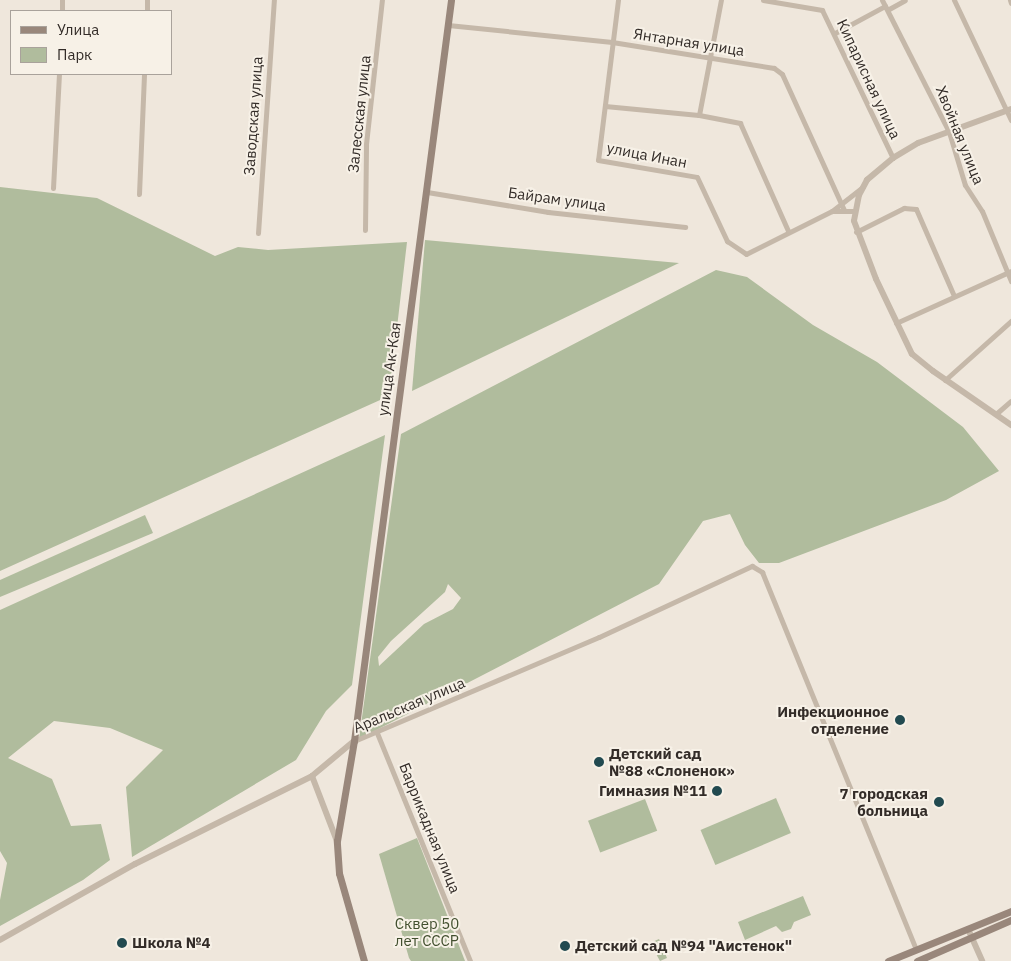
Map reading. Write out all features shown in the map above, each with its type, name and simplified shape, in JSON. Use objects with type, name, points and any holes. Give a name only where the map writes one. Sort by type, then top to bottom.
[{"type":"main road","name":"улица Ак-Кая","points":[[354,741],[451,0]]},
{"type":"main road","points":[[354,741],[337,841],[339,873],[364,961]]},
{"type":"main road","points":[[888,961],[1011,911]]},
{"type":"main road","points":[[917,961],[1011,920]]},
{"type":"street","name":"Заводская улица","points":[[258,233],[274,0]]},
{"type":"street","name":"Залесская улица","points":[[365,230],[366,144],[382,0]]},
{"type":"street","name":"улица Инан","points":[[618,0],[598,160],[697,177],[727,241],[746,254],[788,231]]},
{"type":"street","points":[[698,115],[712,58],[721,0]]},
{"type":"street","name":"Кипарисная улица","points":[[763,0],[822,10],[835,33],[893,158]]},
{"type":"street","name":"Хвойная улица","points":[[882,0],[949,132],[962,178],[982,211],[1011,280]]},
{"type":"street","points":[[835,33],[905,0]]},
{"type":"street","points":[[954,0],[1009,110],[1011,120]]},
{"type":"street","name":"Янтарная улица","points":[[448,25],[612,42],[774,68],[782,74],[844,210]]},
{"type":"street","points":[[53,188],[58,75]]},
{"type":"street","points":[[139,194],[144,75]]},
{"type":"street","points":[[605,106],[698,115],[740,123],[788,231],[832,211],[863,187],[893,158],[918,143],[1009,110]]},
{"type":"street","points":[[863,187],[855,211],[856,232],[896,324],[912,354],[945,380],[997,413],[1011,425]]},
{"type":"street","name":"Байрам улица","points":[[427,192],[548,212],[685,227]]},
{"type":"street","points":[[856,232],[904,208],[916,209],[954,296]]},
{"type":"street","points":[[832,211],[855,211]]},
{"type":"street","points":[[896,324],[1009,272]]},
{"type":"street","points":[[945,380],[1011,321]]},
{"type":"street","points":[[997,413],[1011,401]]},
{"type":"street","name":"Аральская улица","points":[[0,940],[135,864],[312,776],[354,741],[378,733],[752,566],[762,572],[916,949]]},
{"type":"street","name":"Баррикадная улица","points":[[378,733],[470,961]]},
{"type":"street","points":[[312,776],[337,841]]},
{"type":"street","points":[[968,928],[982,961]]},
{"type":"green space","points":[[0,187],[97,198],[215,256],[238,247],[268,250],[407,242],[389,396],[0,571]]},
{"type":"green space","points":[[425,240],[679,263],[412,391]]},
{"type":"green space","points":[[716,270],[747,277],[813,325],[877,362],[963,427],[999,471],[946,500],[779,563],[759,563],[745,545],[730,514],[703,521],[659,584],[359,739],[401,434]],"holes":[[[448,584],[461,598],[453,609],[424,624],[379,666],[378,657],[391,641],[445,592]]]},
{"type":"green space","points":[[385,435],[352,685],[326,711],[296,760],[132,857],[126,787],[163,750],[110,728],[54,721],[8,758],[52,779],[71,826],[101,824],[110,860],[83,880],[0,926],[0,900],[7,863],[0,851],[0,610]]},
{"type":"green space","points":[[145,515],[153,533],[0,597],[0,580]]},
{"type":"green space","points":[[776,798],[791,833],[715,865],[701,830]]},
{"type":"green space","points":[[645,799],[657,831],[600,853],[588,821]]},
{"type":"green space","name":"Сквер 50 лет СССР","points":[[417,838],[465,961],[411,961],[409,958],[379,854]]},
{"type":"green space","points":[[803,896],[811,915],[794,922],[791,929],[782,932],[776,926],[745,940],[738,922]]},
{"type":"green space","points":[[659,939],[667,958],[660,961],[650,943]]},
{"type":"place","name":"Инфекционное отделение","points":[[900,720]]},
{"type":"place","name":"Детский сад №88 «Слоненок»","points":[[599,762]]},
{"type":"place","name":"Гимназия №11","points":[[717,791]]},
{"type":"place","name":"7 городская больница","points":[[939,802]]},
{"type":"place","name":"Школа №4","points":[[122,943]]},
{"type":"place","name":"Детский сад №94 \"Аистенок\"","points":[[565,946]]}]
